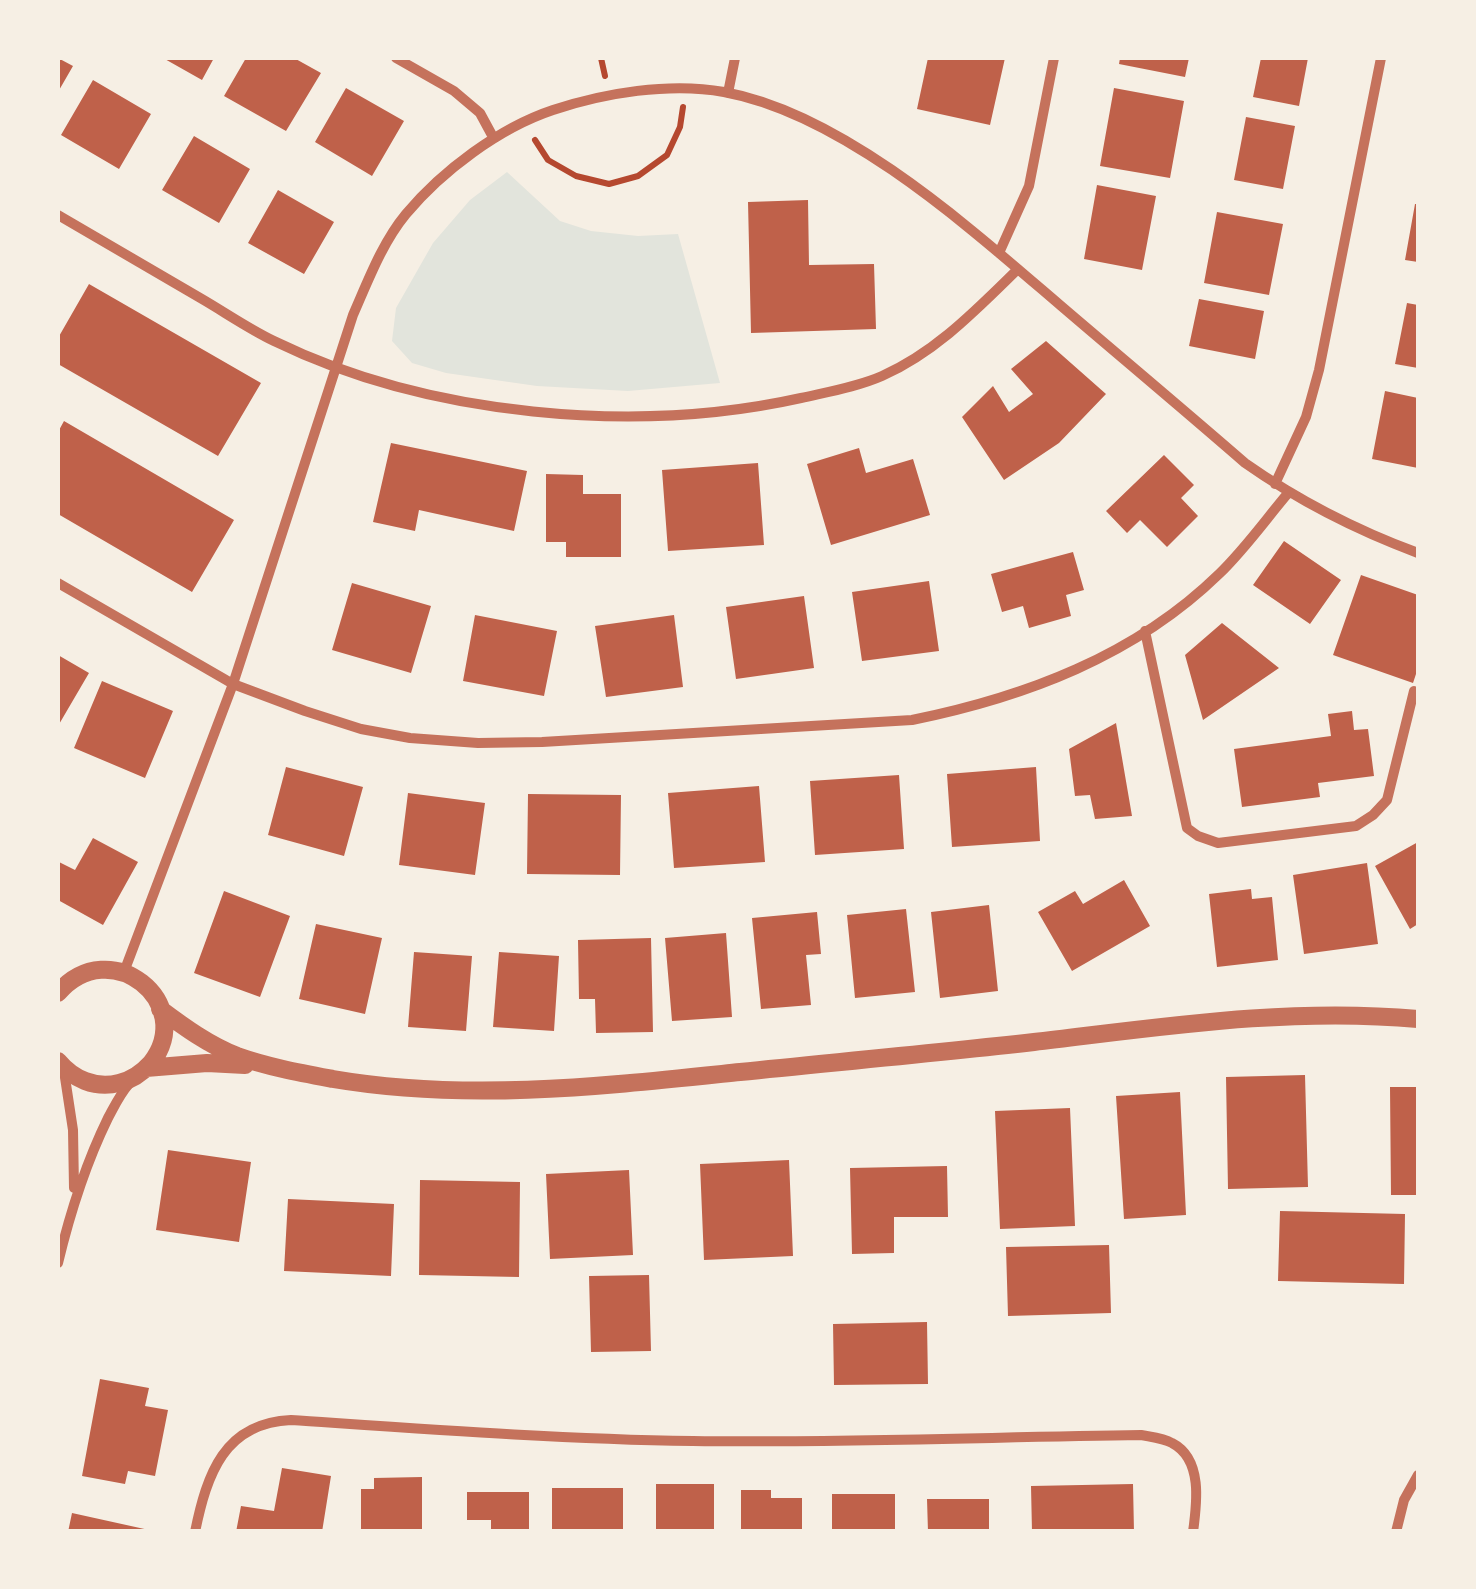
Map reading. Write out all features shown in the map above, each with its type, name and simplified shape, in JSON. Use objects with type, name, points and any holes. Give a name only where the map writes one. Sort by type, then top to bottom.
[{"type":"street","points":[[396,58],[454,91],[480,113],[493,137]]},
{"type":"street","points":[[728,93],[734,58]]},
{"type":"street","points":[[999,253],[1029,186],[1054,58]]},
{"type":"street","points":[[1274,484],[1306,417],[1319,370],[1381,58]]},
{"type":"street","points":[[124,972],[233,684],[353,315],[375,264],[405,215],[493,137],[592,97],[647,91],[728,93],[780,108],[851,144],[999,253],[1274,484],[1342,522],[1418,553]]},
{"type":"street","points":[[58,215],[272,340],[336,367],[466,401],[584,416],[711,412],[774,404],[879,378],[921,356],[958,327],[1018,269]]},
{"type":"street","points":[[58,583],[233,684],[361,729],[410,738],[478,743],[562,741],[912,720],[1016,694],[1079,670],[1145,631],[1219,574],[1289,492]]},
{"type":"street","points":[[1145,631],[1187,828],[1218,843],[1356,826],[1373,815],[1387,800],[1414,691]]},
{"type":"street","points":[[58,975],[78,975],[96,969],[124,972],[146,986],[160,1008],[195,1034],[270,1067]]},
{"type":"street","points":[[58,993],[78,975]]},
{"type":"street","points":[[58,1263],[74,1199],[112,1110],[124,1088],[157,1054],[163,1036],[160,1008]]},
{"type":"street","points":[[60,1064],[78,1079],[96,1084],[114,1084],[143,1071],[208,1063],[270,1067],[363,1084],[498,1091],[658,1081],[1186,1022],[1349,1015],[1418,1019]]},
{"type":"street","points":[[60,1064],[73,1130],[74,1199]]},
{"type":"street","points":[[195,1532],[215,1467],[232,1443],[264,1423],[291,1420],[692,1441],[1141,1436],[1173,1444],[1190,1462],[1196,1488],[1193,1532]]},
{"type":"street","points":[[1396,1532],[1404,1500],[1418,1475]]},
{"type":"path","points":[[523,122],[548,160],[576,176],[609,184],[638,176],[667,155],[680,127],[685,90]]},
{"type":"shaded area","points":[[507,172],[560,221],[591,231],[638,236],[678,234],[720,383],[628,391],[537,386],[446,373],[412,363],[392,341],[396,308],[433,243],[470,200]]},
{"type":"building","points":[[58,58],[73,66],[58,92]]},
{"type":"building","points":[[163,58],[214,58],[202,80]]},
{"type":"building","points":[[246,58],[294,58],[321,73],[286,131],[224,96]]},
{"type":"building","points":[[928,58],[1005,58],[990,125],[917,109]]},
{"type":"building","points":[[1120,58],[1189,58],[1185,77],[1119,64]]},
{"type":"building","points":[[1261,58],[1308,58],[1299,106],[1253,97]]},
{"type":"building","points":[[93,80],[151,114],[119,169],[61,135]]},
{"type":"building","points":[[346,88],[404,121],[372,176],[315,142]]},
{"type":"building","points":[[1114,88],[1184,101],[1170,178],[1100,166]]},
{"type":"building","points":[[1246,117],[1295,126],[1283,189],[1234,180]]},
{"type":"building","points":[[194,136],[250,169],[219,223],[162,190]]},
{"type":"building","points":[[1097,185],[1156,196],[1142,270],[1084,259]]},
{"type":"building","points":[[278,190],[334,222],[304,274],[248,243]]},
{"type":"building","points":[[808,200],[809,265],[874,264],[876,329],[751,333],[748,202]]},
{"type":"building","points":[[1418,204],[1418,262],[1405,260]]},
{"type":"building","points":[[1217,212],[1283,224],[1269,295],[1204,283]]},
{"type":"building","points":[[89,284],[261,383],[218,456],[58,364],[58,338]]},
{"type":"building","points":[[1199,299],[1264,311],[1255,359],[1189,346]]},
{"type":"building","points":[[1407,303],[1418,305],[1418,368],[1395,364]]},
{"type":"building","points":[[1046,341],[1106,394],[1059,443],[1004,480],[962,417],[993,386],[1009,412],[1033,394],[1011,369]]},
{"type":"building","points":[[1385,391],[1418,398],[1418,468],[1372,459]]},
{"type":"building","points":[[64,421],[234,520],[192,592],[58,514],[58,432]]},
{"type":"building","points":[[391,443],[527,471],[514,531],[419,510],[415,531],[373,522]]},
{"type":"building","points":[[859,448],[866,473],[913,459],[930,515],[831,545],[807,464]]},
{"type":"building","points":[[1164,455],[1194,485],[1181,498],[1198,516],[1167,547],[1140,520],[1127,533],[1106,511]]},
{"type":"building","points":[[758,463],[764,545],[668,551],[662,470]]},
{"type":"building","points":[[546,474],[583,475],[583,494],[621,494],[621,557],[566,557],[566,542],[546,542]]},
{"type":"building","points":[[1284,541],[1341,580],[1310,624],[1253,585]]},
{"type":"building","points":[[1073,552],[1084,590],[1066,595],[1071,616],[1029,628],[1023,606],[1002,612],[991,574]]},
{"type":"building","points":[[1361,575],[1418,595],[1418,668],[1413,683],[1333,655]]},
{"type":"building","points":[[929,581],[939,651],[862,661],[852,592]]},
{"type":"building","points":[[352,583],[431,606],[411,673],[332,650]]},
{"type":"building","points":[[804,596],[814,668],[736,679],[726,607]]},
{"type":"building","points":[[475,615],[557,631],[544,696],[463,681]]},
{"type":"building","points":[[674,615],[683,687],[606,697],[595,626]]},
{"type":"building","points":[[1222,623],[1279,668],[1203,720],[1185,655]]},
{"type":"building","points":[[58,655],[89,673],[58,726]]},
{"type":"building","points":[[102,681],[173,711],[145,778],[74,748]]},
{"type":"building","points":[[1352,711],[1354,730],[1368,729],[1374,776],[1318,783],[1320,797],[1242,807],[1234,749],[1331,736],[1328,714]]},
{"type":"building","points":[[1116,723],[1132,816],[1095,819],[1090,795],[1075,796],[1069,749]]},
{"type":"building","points":[[286,767],[363,787],[344,856],[268,835]]},
{"type":"building","points":[[1036,767],[1040,841],[952,847],[947,774]]},
{"type":"building","points":[[899,775],[904,849],[815,855],[810,781]]},
{"type":"building","points":[[759,786],[765,862],[674,868],[668,793]]},
{"type":"building","points":[[408,793],[485,803],[475,875],[399,865]]},
{"type":"building","points":[[528,794],[621,795],[620,875],[527,874]]},
{"type":"building","points":[[93,838],[138,862],[103,925],[58,900],[59,862],[75,870]]},
{"type":"building","points":[[1418,842],[1418,924],[1410,929],[1375,866]]},
{"type":"building","points":[[1367,863],[1378,944],[1304,954],[1293,875]]},
{"type":"building","points":[[1124,880],[1150,926],[1072,971],[1038,912],[1075,891],[1083,904]]},
{"type":"building","points":[[1251,889],[1252,899],[1272,897],[1278,960],[1217,967],[1209,894]]},
{"type":"building","points":[[224,891],[290,916],[260,997],[194,973]]},
{"type":"building","points":[[989,905],[998,991],[940,998],[931,912]]},
{"type":"building","points":[[906,909],[915,992],[855,998],[847,915]]},
{"type":"building","points":[[817,912],[821,954],[806,955],[811,1005],[761,1009],[752,918]]},
{"type":"building","points":[[316,924],[382,938],[365,1014],[299,999]]},
{"type":"building","points":[[726,933],[732,1017],[672,1021],[665,938]]},
{"type":"building","points":[[651,938],[653,1032],[596,1033],[595,999],[579,999],[578,940]]},
{"type":"building","points":[[414,952],[472,956],[466,1031],[408,1027]]},
{"type":"building","points":[[499,952],[559,956],[554,1031],[493,1027]]},
{"type":"building","points":[[1305,1075],[1308,1187],[1228,1189],[1226,1077]]},
{"type":"building","points":[[1390,1087],[1418,1087],[1418,1195],[1391,1195]]},
{"type":"building","points":[[1180,1092],[1186,1215],[1124,1219],[1116,1096]]},
{"type":"building","points":[[1070,1108],[1075,1226],[1000,1229],[995,1111]]},
{"type":"building","points":[[168,1150],[251,1162],[239,1242],[156,1230]]},
{"type":"building","points":[[789,1160],[793,1256],[704,1260],[700,1164]]},
{"type":"building","points":[[947,1166],[948,1217],[894,1217],[894,1253],[852,1254],[850,1168]]},
{"type":"building","points":[[629,1170],[633,1255],[550,1259],[546,1174]]},
{"type":"building","points":[[420,1180],[520,1182],[519,1277],[419,1275]]},
{"type":"building","points":[[288,1199],[394,1204],[391,1276],[284,1271]]},
{"type":"building","points":[[1280,1211],[1405,1214],[1404,1284],[1278,1281]]},
{"type":"building","points":[[1109,1245],[1111,1313],[1008,1316],[1006,1247]]},
{"type":"building","points":[[649,1275],[651,1351],[591,1352],[589,1276]]},
{"type":"building","points":[[927,1322],[928,1384],[834,1385],[833,1324]]},
{"type":"building","points":[[100,1379],[149,1388],[145,1406],[168,1410],[155,1476],[128,1471],[125,1484],[82,1476]]},
{"type":"building","points":[[282,1468],[331,1476],[322,1532],[236,1532],[241,1506],[274,1511]]},
{"type":"building","points":[[422,1477],[422,1532],[361,1532],[361,1489],[374,1489],[374,1478]]},
{"type":"building","points":[[656,1484],[714,1484],[714,1532],[656,1532]]},
{"type":"building","points":[[1133,1484],[1134,1532],[1032,1532],[1031,1486]]},
{"type":"building","points":[[552,1488],[623,1488],[623,1532],[552,1532]]},
{"type":"building","points":[[741,1490],[771,1490],[771,1498],[802,1498],[802,1532],[741,1532]]},
{"type":"building","points":[[467,1492],[529,1492],[529,1532],[491,1532],[491,1520],[467,1520]]},
{"type":"building","points":[[832,1494],[895,1494],[895,1532],[832,1532]]},
{"type":"building","points":[[927,1499],[989,1499],[989,1532],[928,1532]]},
{"type":"building","points":[[72,1513],[149,1530],[149,1532],[68,1532]]}]
